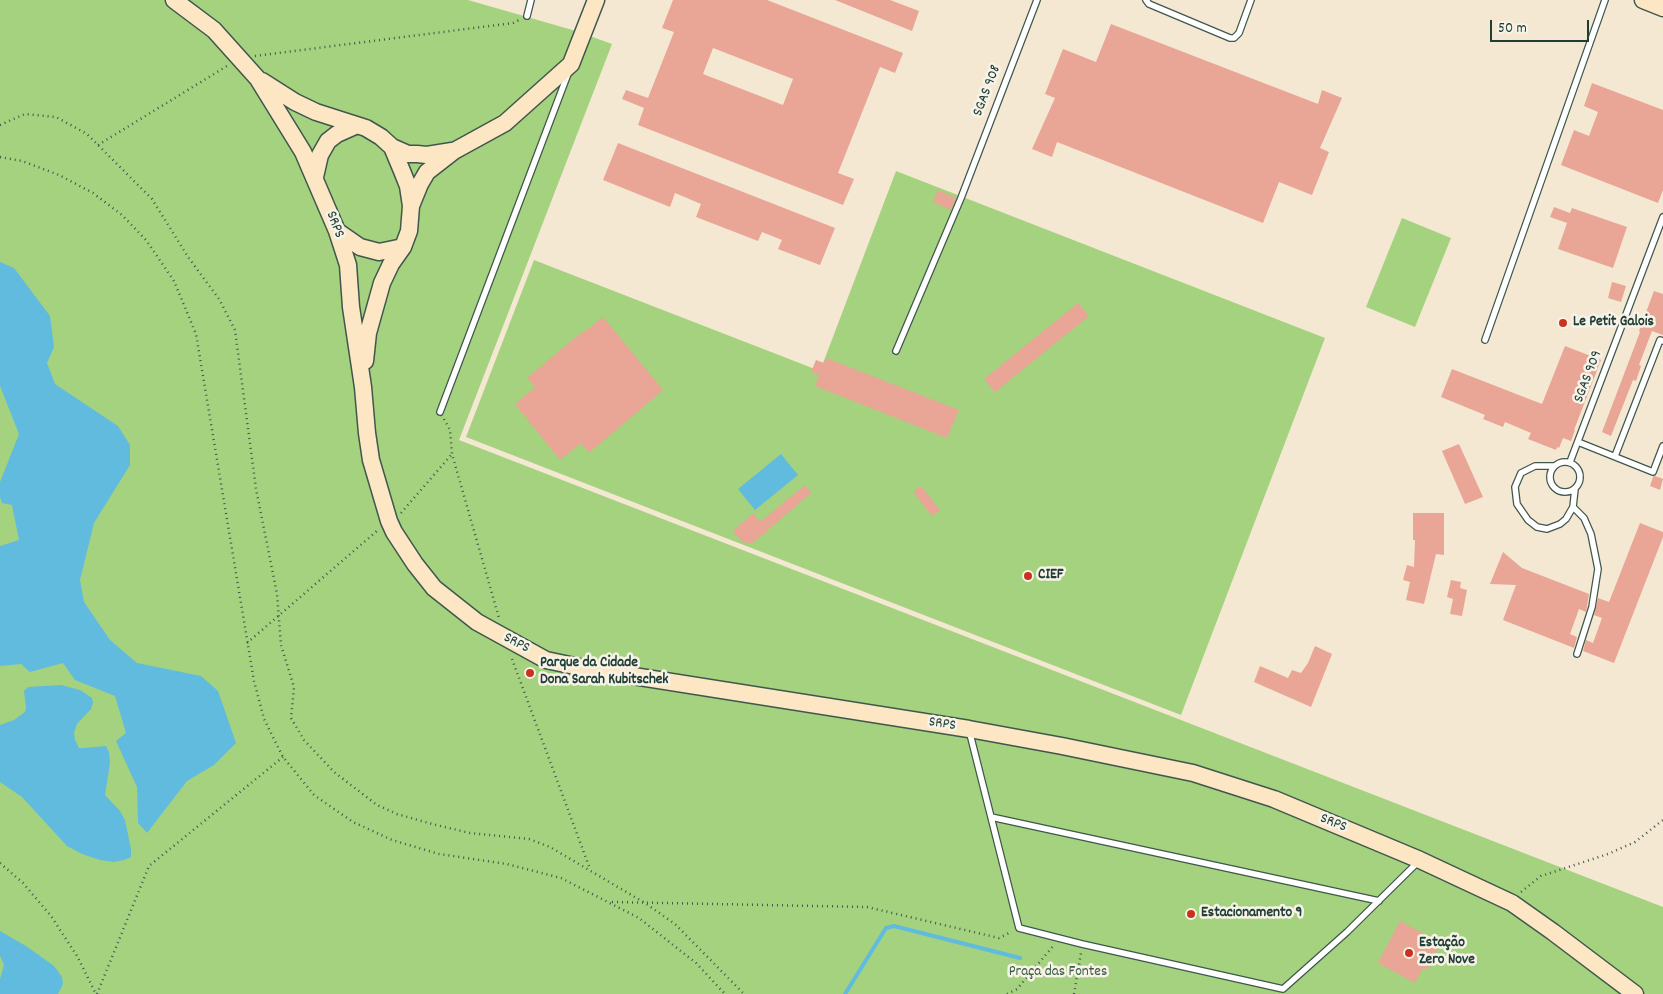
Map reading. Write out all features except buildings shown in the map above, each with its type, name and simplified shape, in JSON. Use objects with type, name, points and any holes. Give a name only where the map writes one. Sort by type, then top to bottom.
[{"type":"main road","name":"SRPS","points":[[174,0],[214,30],[258,78],[303,152],[337,231],[348,265],[351,307],[363,387],[367,434],[372,460],[389,521],[415,564],[434,588],[477,622],[546,660],[589,669],[1062,746],[1193,773],[1274,799],[1420,860],[1512,903],[1635,994]]},
{"type":"main road","name":"SRPS","points":[[411,206],[427,172],[454,151],[505,123],[571,64],[596,0]]},
{"type":"main road","points":[[1643,0],[1663,8]]},
{"type":"main road","name":"SRPS","points":[[258,78],[295,102],[316,112],[366,128],[381,137],[392,147],[408,154],[427,155],[454,151]]},
{"type":"main road","points":[[315,177],[320,155],[328,141],[337,134],[355,126]]},
{"type":"main road","name":"SRPS","points":[[363,387],[368,334],[376,300],[391,264],[403,248],[409,231],[411,206],[408,186],[392,147]]},
{"type":"main road","points":[[337,231],[360,248],[379,252],[403,248]]},
{"type":"lane","points":[[527,16],[531,0]]},
{"type":"lane","name":"SGAS 908","points":[[896,351],[964,190],[1036,0]]},
{"type":"lane","points":[[1146,0],[1149,4],[1230,38],[1234,38],[1239,33],[1251,0]]},
{"type":"lane","points":[[1485,340],[1605,0]]},
{"type":"lane","points":[[440,412],[569,74],[571,64]]},
{"type":"lane","name":"SGAS 909","points":[[1570,462],[1660,232],[1663,217]]},
{"type":"lane","points":[[1615,456],[1660,340],[1663,341]]},
{"type":"lane","points":[[1578,442],[1653,472],[1663,446]]},
{"type":"lane","points":[[1554,466],[1535,466],[1521,473],[1515,487],[1517,504],[1532,523],[1537,527],[1547,529],[1560,524],[1566,519],[1573,507],[1575,489],[1581,480],[1581,474],[1578,468],[1570,462],[1558,463],[1554,466],[1550,477],[1554,487],[1564,492],[1575,489]]},
{"type":"lane","points":[[1573,507],[1584,518],[1591,534],[1598,569],[1592,607],[1577,654]]},
{"type":"lane","points":[[969,730],[1019,928],[1283,989],[1347,932],[1420,860]]},
{"type":"lane","points":[[991,817],[1379,901]]},
{"type":"path","points":[[98,145],[241,58],[513,23],[527,16]]},
{"type":"path","points":[[0,124],[25,114],[56,118],[87,134],[152,199],[188,257],[219,300],[235,330],[256,488],[277,594],[277,617],[281,645],[294,688],[292,718],[304,740],[334,772],[377,805],[397,814],[470,833],[529,839],[550,847],[645,903],[675,924],[744,994]]},
{"type":"path","points":[[0,157],[22,161],[59,175],[93,193],[122,215],[146,240],[174,281],[196,334],[247,643],[254,681],[264,718],[283,757],[314,795],[353,822],[392,840],[439,854],[507,864],[561,878],[639,918],[696,963],[725,994]]},
{"type":"path","points":[[440,412],[450,430],[452,454],[504,638],[590,871]]},
{"type":"path","points":[[247,643],[389,521],[400,514],[452,454]]},
{"type":"path","points":[[96,994],[149,866],[283,757]]},
{"type":"path","points":[[1512,903],[1521,892],[1541,876],[1635,842],[1663,820]]},
{"type":"path","points":[[0,863],[23,883],[51,916],[77,956],[96,994]]},
{"type":"path","points":[[610,902],[867,907],[999,938],[1019,928]]},
{"type":"path","points":[[1007,994],[1017,990],[1059,938]]},
{"type":"path","points":[[1074,994],[1082,944]]},
{"type":"green space","name":"Parque da Cidade Dona Sarah Kubitschek","points":[[0,0],[468,0],[576,31],[612,44],[459,440],[1663,907],[1663,994],[0,994]]},
{"type":"green space","name":"CIEF","points":[[896,171],[1325,338],[1181,715],[466,437],[534,260],[820,371]]},
{"type":"green space","points":[[1402,218],[1451,238],[1415,327],[1366,307]]},
{"type":"water","points":[[0,262],[14,268],[50,316],[54,347],[47,363],[55,384],[118,426],[130,445],[130,465],[94,523],[80,580],[84,602],[110,640],[137,663],[201,676],[218,691],[236,743],[214,765],[187,781],[147,833],[138,823],[137,787],[116,741],[126,733],[115,696],[75,680],[63,663],[30,672],[21,664],[0,666],[0,546],[19,540],[12,505],[2,503],[0,497],[0,482],[19,434],[0,386]]},
{"type":"water","points":[[781,454],[798,475],[755,510],[738,489]]},
{"type":"water","points":[[61,685],[80,690],[92,698],[91,709],[77,724],[74,733],[75,740],[79,748],[106,746],[109,752],[110,763],[105,795],[120,811],[125,820],[131,857],[124,860],[114,862],[100,860],[82,854],[67,846],[22,797],[0,782],[0,725],[14,720],[25,712],[24,691],[28,687]]},
{"type":"water","points":[[0,931],[26,946],[54,966],[62,977],[63,984],[58,994],[0,994],[0,979],[4,965],[0,956]]},
{"type":"waterway","points":[[845,994],[886,928],[894,926],[1020,958]]},
{"type":"place","name":"Le Petit Galois","points":[[1563,323]]},
{"type":"place","name":"CIEF","points":[[1028,576]]},
{"type":"place","name":"Parque da Cidade Dona Sarah Kubitschek","points":[[530,673]]},
{"type":"place","name":"Estacionamento 9","points":[[1191,914]]},
{"type":"place","name":"Estação Zero Nove","points":[[1409,953]]},
{"type":"park label","name":"Praça das Fontes","points":[[1058,973]]}]
